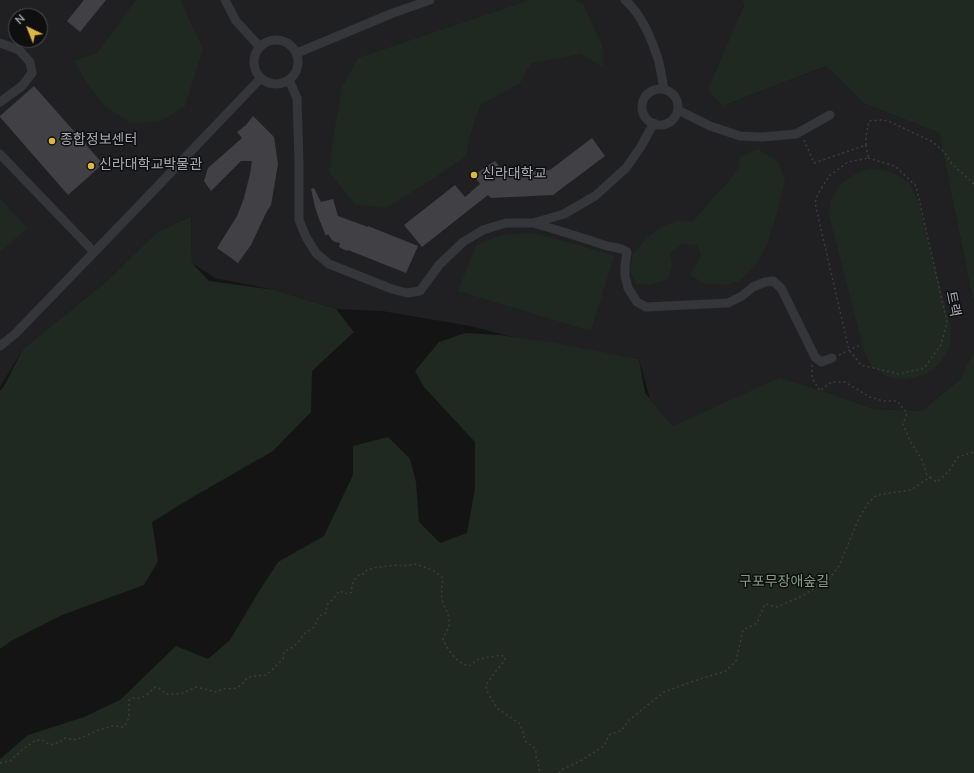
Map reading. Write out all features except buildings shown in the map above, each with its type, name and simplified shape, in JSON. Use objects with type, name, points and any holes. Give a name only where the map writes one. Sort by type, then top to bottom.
[{"type":"street","points":[[225,0],[236,21],[260,47]]},
{"type":"street","points":[[297,53],[393,13],[430,0]]},
{"type":"street","points":[[625,0],[632,6],[647,29],[658,60],[664,89]]},
{"type":"street","points":[[276,39],[284,41],[292,46],[297,53],[299,61],[297,70],[293,78],[285,83],[277,85],[268,83],[261,78],[256,71],[254,63],[255,54],[267,41],[276,39]]},
{"type":"street","points":[[0,43],[19,50],[30,62],[32,73],[22,86],[0,102]]},
{"type":"street","points":[[0,346],[15,334],[261,78]]},
{"type":"street","points":[[289,80],[297,98],[299,220],[316,253],[329,264],[392,289],[407,293],[420,291],[439,265],[463,242],[483,230],[506,223],[533,223],[563,231],[610,247],[623,249],[627,252],[625,276],[628,288],[637,302],[646,307],[728,303],[742,296],[753,287],[765,282],[773,281],[781,288],[815,357],[821,362],[832,358]]},
{"type":"street","points":[[657,89],[664,89],[675,97],[678,103],[678,110],[675,117],[670,122],[657,124],[650,122],[645,117],[643,103],[645,97],[650,92],[657,89]]},
{"type":"street","points":[[678,110],[710,126],[740,136],[762,137],[796,134],[830,115]]},
{"type":"street","points":[[533,223],[564,214],[595,196],[626,168],[640,148],[654,123]]},
{"type":"street","points":[[0,154],[94,252]]},
{"type":"path","points":[[868,158],[866,136],[869,121],[888,121],[933,142],[945,153],[952,164],[974,184]]},
{"type":"path","points":[[800,132],[814,163],[866,145]]},
{"type":"path","name":"트랙","points":[[868,158],[895,166],[916,186],[947,322],[941,345],[924,368],[899,374],[861,365],[849,350],[815,203],[818,194],[829,176],[848,162],[868,158]]},
{"type":"path","points":[[832,358],[862,344]]},
{"type":"path","points":[[821,362],[811,366],[812,378],[820,391],[831,382],[845,382],[870,397],[883,401],[897,401],[907,413],[903,424],[910,441],[922,460],[927,475],[931,478],[938,482],[949,471],[958,457],[974,452]]},
{"type":"path","points":[[559,773],[561,770],[580,761],[604,746],[609,736],[622,730],[629,720],[664,692],[726,671],[736,661],[743,630],[757,623],[765,604],[777,607],[802,596],[829,579],[839,566],[859,518],[877,495],[911,490],[927,478],[931,478]]},
{"type":"path","points":[[0,763],[10,761],[36,740],[42,740],[50,744],[60,742],[65,738],[73,740],[81,738],[112,726],[124,727],[130,714],[128,709],[129,700],[132,698],[146,696],[155,687],[159,688],[166,694],[184,693],[196,687],[216,692],[226,688],[233,689],[238,687],[249,677],[266,675],[283,659],[284,652],[298,643],[304,634],[314,627],[318,616],[326,613],[327,605],[339,591],[348,594],[352,592],[351,586],[354,579],[360,574],[364,574],[368,570],[385,566],[416,564],[434,571],[443,579],[441,589],[442,599],[449,614],[450,626],[443,640],[457,659],[464,665],[469,666],[479,659],[501,655],[505,657],[506,660],[486,685],[487,691],[497,708],[520,724],[524,740],[534,747],[536,759],[539,761],[538,768],[542,773]]},
{"type":"shaded area","name":"신라대학교","points":[[0,0],[742,0],[744,6],[723,106],[826,66],[863,103],[939,133],[974,306],[974,350],[960,379],[922,411],[874,409],[835,395],[673,426],[650,399],[639,359],[508,336],[470,326],[382,311],[336,309],[275,290],[215,278],[192,263],[191,216],[156,233],[109,279],[23,349],[0,387]]},
{"type":"green space","points":[[136,0],[181,0],[203,49],[185,106],[161,121],[131,123],[105,106],[86,82],[74,61],[97,53]]},
{"type":"green space","points":[[530,0],[575,0],[583,4],[602,45],[603,67],[581,54],[531,63],[520,83],[480,105],[470,135],[466,156],[386,208],[355,204],[329,172],[342,87],[358,58]]},
{"type":"green space","points":[[742,0],[974,0],[974,306],[939,133],[863,103],[826,66],[723,106],[708,90],[744,6]]},
{"type":"green space","points":[[758,149],[778,162],[785,181],[766,247],[755,266],[739,281],[726,285],[706,284],[690,275],[701,257],[698,245],[682,244],[670,253],[672,265],[668,279],[651,285],[636,284],[630,270],[633,254],[648,237],[663,226],[678,221],[693,222],[714,196],[727,184],[738,168],[739,157]]},
{"type":"green space","points":[[868,169],[884,170],[909,182],[918,201],[951,328],[950,347],[939,364],[924,375],[902,380],[887,376],[872,367],[864,351],[829,215],[831,200],[841,184],[854,175]]},
{"type":"green space","points":[[0,198],[27,228],[0,252]]},
{"type":"green space","points":[[191,216],[192,263],[209,281],[275,290],[336,309],[354,332],[312,371],[311,412],[273,451],[152,522],[158,561],[144,585],[62,615],[11,641],[0,649],[0,391],[23,349],[109,279],[156,233]]},
{"type":"green space","points":[[534,233],[614,256],[591,331],[458,291],[476,245],[502,235]]},
{"type":"green space","name":"구포무장애숲길","points":[[465,333],[499,335],[550,342],[639,359],[645,393],[673,426],[779,378],[835,395],[874,409],[922,411],[960,379],[974,350],[974,773],[0,773],[0,759],[28,735],[84,717],[120,700],[176,646],[208,659],[230,640],[278,562],[324,536],[353,475],[353,446],[388,437],[410,459],[416,482],[419,522],[440,543],[467,533],[475,488],[475,442],[424,387],[415,371],[439,342]]},
{"type":"place","name":"종합정보센터","points":[[52,141]]},
{"type":"place","name":"신라대학교박물관","points":[[91,166]]},
{"type":"place","name":"신라대학교","points":[[474,175]]}]
